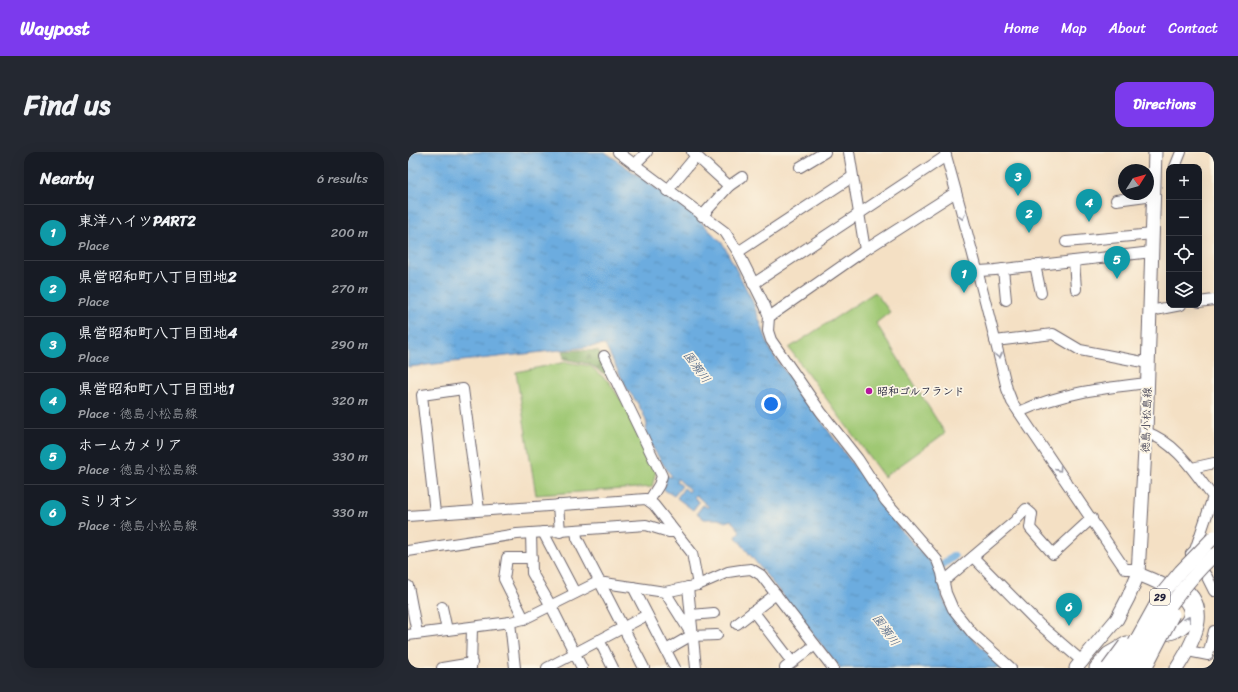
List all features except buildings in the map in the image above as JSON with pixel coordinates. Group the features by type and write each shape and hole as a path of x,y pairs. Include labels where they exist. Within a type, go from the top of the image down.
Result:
{"main road":[{"name":"徳島小松島線","path":"1154,196 1155,152"},
{"name":"徳島小松島線","path":"1080,665 1117,619 1128,598 1138,571 1146,432 1154,200"},
{"name":"29","path":"1121,668 1162,594 1181,571 1214,536"},
{"name":"29","path":"1132,668 1162,616 1188,583 1214,555"},
{"path":"1145,668 1169,620 1195,580 1214,558"},
{"path":"1138,571 1179,585 1192,593 1198,600 1201,607 1202,619 1199,632 1177,668"},
{"path":"1096,668 1108,654 1121,646 1139,639 1180,630 1189,620 1190,609 1182,597 1138,571"},
{"path":"1108,668 1162,594"}],"street":[{"path":"618,152 667,191 725,232 738,252 768,317 768,331 771,340 821,412 858,459 885,500 937,560 953,609 963,622 1011,668"},
{"path":"634,165 648,152"},
{"path":"800,167 825,152"},
{"path":"849,152 865,250"},
{"path":"1176,164 1180,152"},
{"path":"667,191 694,154 729,186"},
{"path":"753,284 946,154 965,231 978,271 1007,389 1019,412 1125,569 1138,571"},
{"path":"702,216 729,186 742,177"},
{"path":"738,252 852,177"},
{"path":"768,317 865,250 956,192"},
{"path":"1066,242 1152,234"},
{"path":"978,271 1152,252"},
{"path":"1074,261 1076,289"},
{"path":"1035,265 1041,293"},
{"path":"1003,269 1006,300"},
{"path":"1202,302 1214,300"},
{"path":"1150,311 1166,308"},
{"path":"995,341 1053,334 1080,350 1148,363"},
{"path":"604,356 662,476 659,485 649,501"},
{"path":"1019,412 1057,397 1147,383"},
{"path":"435,513 422,394 463,389 479,510"},
{"path":"1146,432 1160,437 1192,468 1213,498 1195,550 1191,554 1207,577 1214,591"},
{"path":"1192,468 1214,463"},
{"path":"408,516 646,498 692,553 693,586 691,615 696,668"},
{"path":"558,505 560,532"},
{"path":"942,578 973,557 1015,521 1026,509 1032,514 1030,528 1053,554 1092,518"},
{"path":"408,551 517,534 543,532 646,525 669,532 675,532"},
{"path":"576,530 577,538 598,582 644,668"},
{"path":"543,532 575,594"},
{"path":"531,533 532,573 582,668"},
{"path":"973,557 1080,665"},
{"path":"524,619 504,579 507,558 532,558"},
{"path":"408,586 412,634 524,619 598,582 665,592 693,586 728,572 751,569 761,575 834,668"},
{"path":"633,587 675,668"},
{"path":"665,592 692,635"},
{"path":"737,624 776,594"},
{"path":"442,607 448,630"},
{"path":"753,611 788,665 815,644"},
{"path":"691,615 714,613"},
{"path":"548,668 647,615"},
{"path":"510,622 515,668"},
{"path":"442,668 471,666 472,627"},
{"path":"1188,651 1211,657 1214,631"},
{"path":"666,650 692,635 717,635"},
{"path":"599,640 614,668"}],"green space":[{"name":"昭和ゴルフランド","path":"875,292 890,312 876,323 945,433 884,477 789,348"},
{"path":"563,351 598,351 607,366 611,378 589,364 564,359"},
{"path":"566,362 590,366 609,382 629,412 656,471 652,487 536,495 516,372"}],"water":[{"name":"園瀬川","path":"408,152 605,152 695,216 723,244 752,300 771,352 899,528 933,565 938,577 943,599 955,621 1003,668 840,668 736,537 740,531 731,520 725,522 719,519 704,519 697,513 703,505 708,508 709,507 696,495 694,497 699,502 693,510 677,498 684,488 689,492 690,490 678,479 676,481 682,486 674,496 663,489 666,483 665,475 670,477 672,476 649,441 646,430 647,425 642,412 628,391 605,345 408,367"}],"waterway":[{"path":"935,570 954,556"}],"place":[{"name":"県営昭和町八丁目団地4","path":"1018,196"},
{"name":"県営昭和町八丁目団地1","path":"1089,222"},
{"name":"県営昭和町八丁目団地2","path":"1029,233"},
{"name":"ホームカメリア","path":"1117,279"},
{"name":"東洋ハイツPART2","path":"964,293"},
{"name":"昭和ゴルフランド","path":"869,391"},
{"name":"ミリオン","path":"1069,626"}]}
